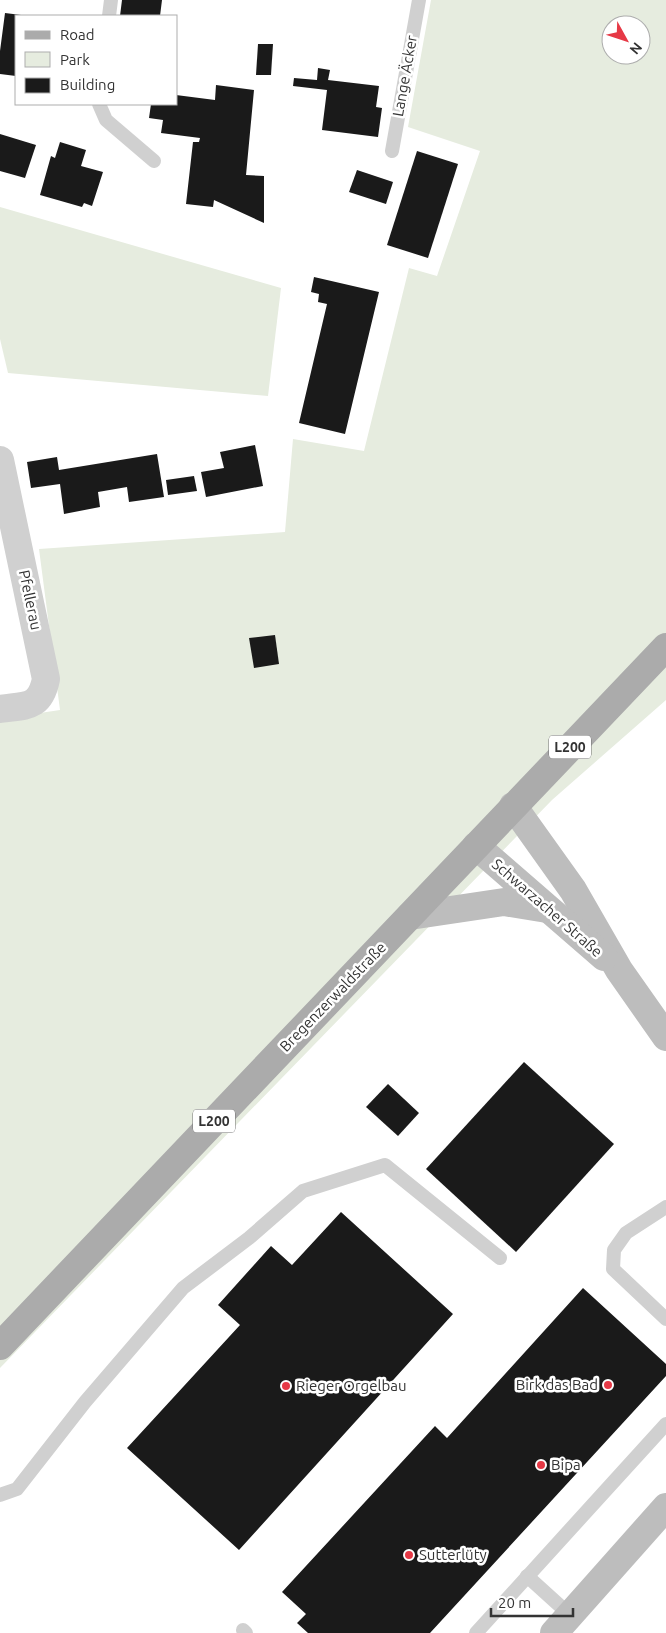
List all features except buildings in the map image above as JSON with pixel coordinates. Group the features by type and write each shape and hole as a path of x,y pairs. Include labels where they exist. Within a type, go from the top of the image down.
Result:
{"main road":[{"name":"Bregenzerwaldstraße","path":"0,1346 666,646"},
{"name":"Schwarzacher Straße","path":"513,806 573,890 618,970 666,1037"},
{"name":"Schwarzacher Straße","path":"476,846 618,970"},
{"path":"410,916 504,902 548,910"},
{"path":"562,1624 666,1506"}],"street":[{"name":"Pfellerau","path":"0,460 46,679 43,694 32,704 0,709"}],"lane":[{"path":"109,15 111,0"},
{"name":"Lange Äcker","path":"392,151 419,0"},
{"path":"99,105 106,120 154,161"},
{"path":"0,1495 17,1489 85,1402 183,1288 249,1238 303,1191 385,1164 500,1258"},
{"path":"666,1207 626,1233 614,1250 613,1269 666,1319"},
{"path":"476,1633 666,1424"},
{"path":"527,1576 562,1624"}],"green space":[{"path":"431,0 666,0 666,700 552,800 0,1368 0,719 60,710 39,549 285,532 293,439 364,451 409,268 437,276 480,151 408,127"},
{"path":"0,207 281,288 268,396 8,373 0,339"}],"place":[{"name":"Birk das Bad","path":"608,1385"},
{"name":"Rieger Orgelbau","path":"286,1386"},
{"name":"Bipa","path":"541,1465"},
{"name":"Sutterlüty","path":"409,1555"}]}
